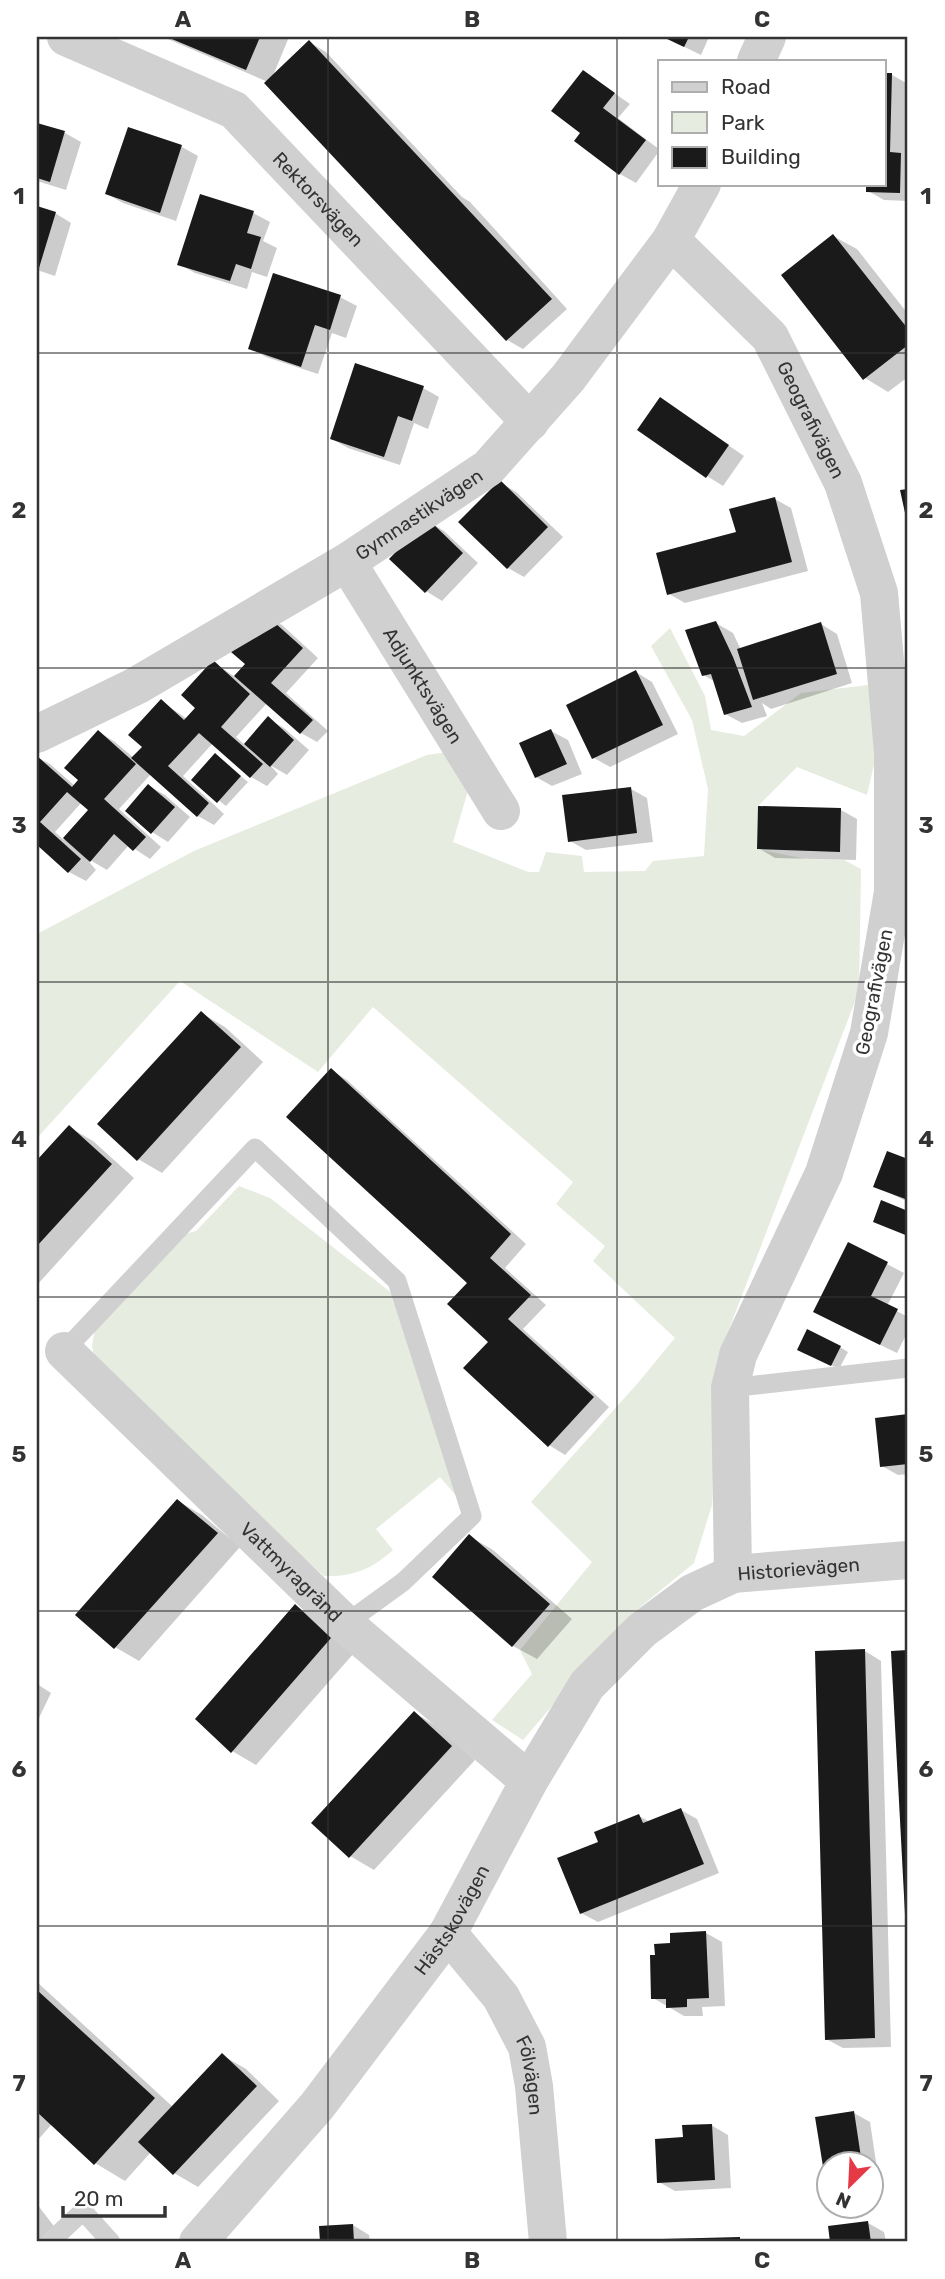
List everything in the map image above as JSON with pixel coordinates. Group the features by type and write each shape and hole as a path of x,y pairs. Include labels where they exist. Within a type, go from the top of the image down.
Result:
{"street":[{"name":"Rektorsvägen","path":"65,37 234,110 530,422"},
{"path":"756,60 767,37"},
{"name":"Gymnastikvägen","path":"37,734 136,686 347,562 488,468 568,378 671,240 701,186"},
{"name":"Geografivägen","path":"671,240 770,337 893,590 893,891 869,1033 824,1173 738,1355 730,1388 733,1574"},
{"name":"Adjunktsvägen","path":"347,562 501,811"},
{"name":"Vattmyragränd","path":"64,1350 345,1624 529,1781"},
{"name":"Historievägen","path":"692,1593 733,1574 908,1560"},
{"name":"Hästskovägen","path":"198,2242 317,2106 448,1933 529,1781 587,1685 642,1630 692,1593"},
{"name":"Fölvägen","path":"448,1933 501,1997 527,2047 534,2085 548,2242"}],"lane":[{"path":"64,1350 255,1148 397,1280 472,1516 403,1582 345,1624"},
{"path":"730,1388 908,1368"},
{"path":"50,2242 83,2211 111,2242"}],"green space":[{"path":"670,628 705,696 711,730 744,736 801,693 868,685 879,743 867,795 797,767 758,806 757,849 805,859 844,860 861,869 859,991 716,1363 712,1505 694,1563 627,1618 523,1740 492,1720 532,1674 520,1650 592,1562 531,1502 675,1338 593,1261 605,1246 556,1204 573,1182 373,1007 318,1072 180,981 37,1138 37,934 194,851 427,755 448,752 469,787 453,842 528,872 539,872 546,852 582,856 584,872 645,871 653,861 704,856 708,789 692,720 651,646"},
{"path":"239,1186 270,1198 393,1294 458,1498 440,1477 376,1529 393,1550 370,1567 353,1573 324,1576 109,1383 95,1362 92,1346 96,1322 185,1234 196,1231"}],"building":[{"path":"167,37 260,37 246,70"},
{"path":"663,37 689,37 684,47"},
{"path":"309,40 552,299 506,341 264,83"},
{"path":"583,70 615,93 603,108 646,140 619,175 574,141 580,133 551,111"},
{"path":"886,73 892,73 890,152 901,153 900,193 866,192 866,186 886,186"},
{"path":"37,123 65,131 50,182 37,178"},
{"path":"128,127 182,145 160,213 105,194"},
{"path":"200,194 254,211 247,233 261,237 251,269 236,264 230,281 177,265"},
{"path":"37,206 56,212 39,268 37,267"},
{"path":"833,234 908,329 908,345 863,380 781,275"},
{"path":"273,273 341,295 330,330 315,325 301,367 248,349"},
{"path":"355,363 424,386 412,421 398,416 384,457 330,439"},
{"path":"660,397 729,445 706,478 637,430"},
{"path":"500,480 548,527 507,569 458,522"},
{"path":"908,489 908,522 907,522 900,490"},
{"path":"775,497 792,562 667,595 656,553 736,532 729,509"},
{"path":"428,519 463,553 425,593 389,559"},
{"path":"265,614 303,648 271,683 313,720 300,734 234,676 245,664 231,652"},
{"path":"716,621 752,707 724,715 711,674 702,676 685,630"},
{"path":"821,622 837,674 753,700 737,649"},
{"path":"213,660 250,694 221,727 263,764 250,778 199,733 168,766 209,803 197,817 131,758 142,747 128,735 161,699 184,720 195,708 181,695"},
{"path":"636,670 663,725 592,759 566,705"},
{"path":"268,716 294,740 270,767 244,744"},
{"path":"551,729 567,764 535,778 519,743"},
{"path":"98,730 136,764 104,799 146,837 133,851 114,834 90,862 63,838 88,810 67,792 40,822 81,859 68,873 37,845 37,756 72,787 78,780 64,768"},
{"path":"215,753 241,776 217,803 191,780"},
{"path":"148,784 175,807 151,834 125,811"},
{"path":"631,787 637,833 568,842 562,795"},
{"path":"758,806 841,808 840,852 757,849"},
{"path":"201,1011 241,1047 137,1161 97,1124"},
{"path":"331,1068 511,1234 490,1258 531,1295 508,1319 594,1397 548,1447 463,1368 488,1342 447,1304 467,1283 286,1117"},
{"path":"69,1125 112,1164 37,1246 37,1160"},
{"path":"887,1151 908,1159 908,1200 873,1187"},
{"path":"881,1200 908,1211 908,1236 873,1222"},
{"path":"848,1242 888,1262 871,1296 898,1309 880,1345 813,1312"},
{"path":"807,1329 841,1346 831,1366 797,1350"},
{"path":"908,1414 908,1464 880,1467 875,1418"},
{"path":"177,1499 218,1533 114,1649 75,1615"},
{"path":"469,1534 550,1604 512,1647 432,1577"},
{"path":"295,1604 331,1638 231,1753 195,1719"},
{"path":"865,1649 875,2038 825,2040 815,1651"},
{"path":"908,1650 908,1933 906,1933 891,1651"},
{"path":"414,1711 452,1746 349,1858 311,1823"},
{"path":"681,1808 704,1864 580,1914 557,1858 598,1842 594,1832 639,1814 643,1823"},
{"path":"706,1931 709,1998 687,1999 687,2007 666,2008 666,1999 651,1999 650,1955 655,1955 654,1944 670,1943 670,1933"},
{"path":"37,1990 155,2098 94,2165 37,2112"},
{"path":"222,2053 257,2086 173,2175 138,2142"},
{"path":"854,2111 860,2150 820,2150 815,2117"},
{"path":"712,2124 715,2180 657,2183 655,2139 683,2137 682,2125"},
{"path":"868,2221 871,2242 830,2242 828,2226"},
{"path":"353,2224 354,2242 320,2242 319,2226"},
{"path":"740,2237 740,2242 663,2242 663,2239"}]}
